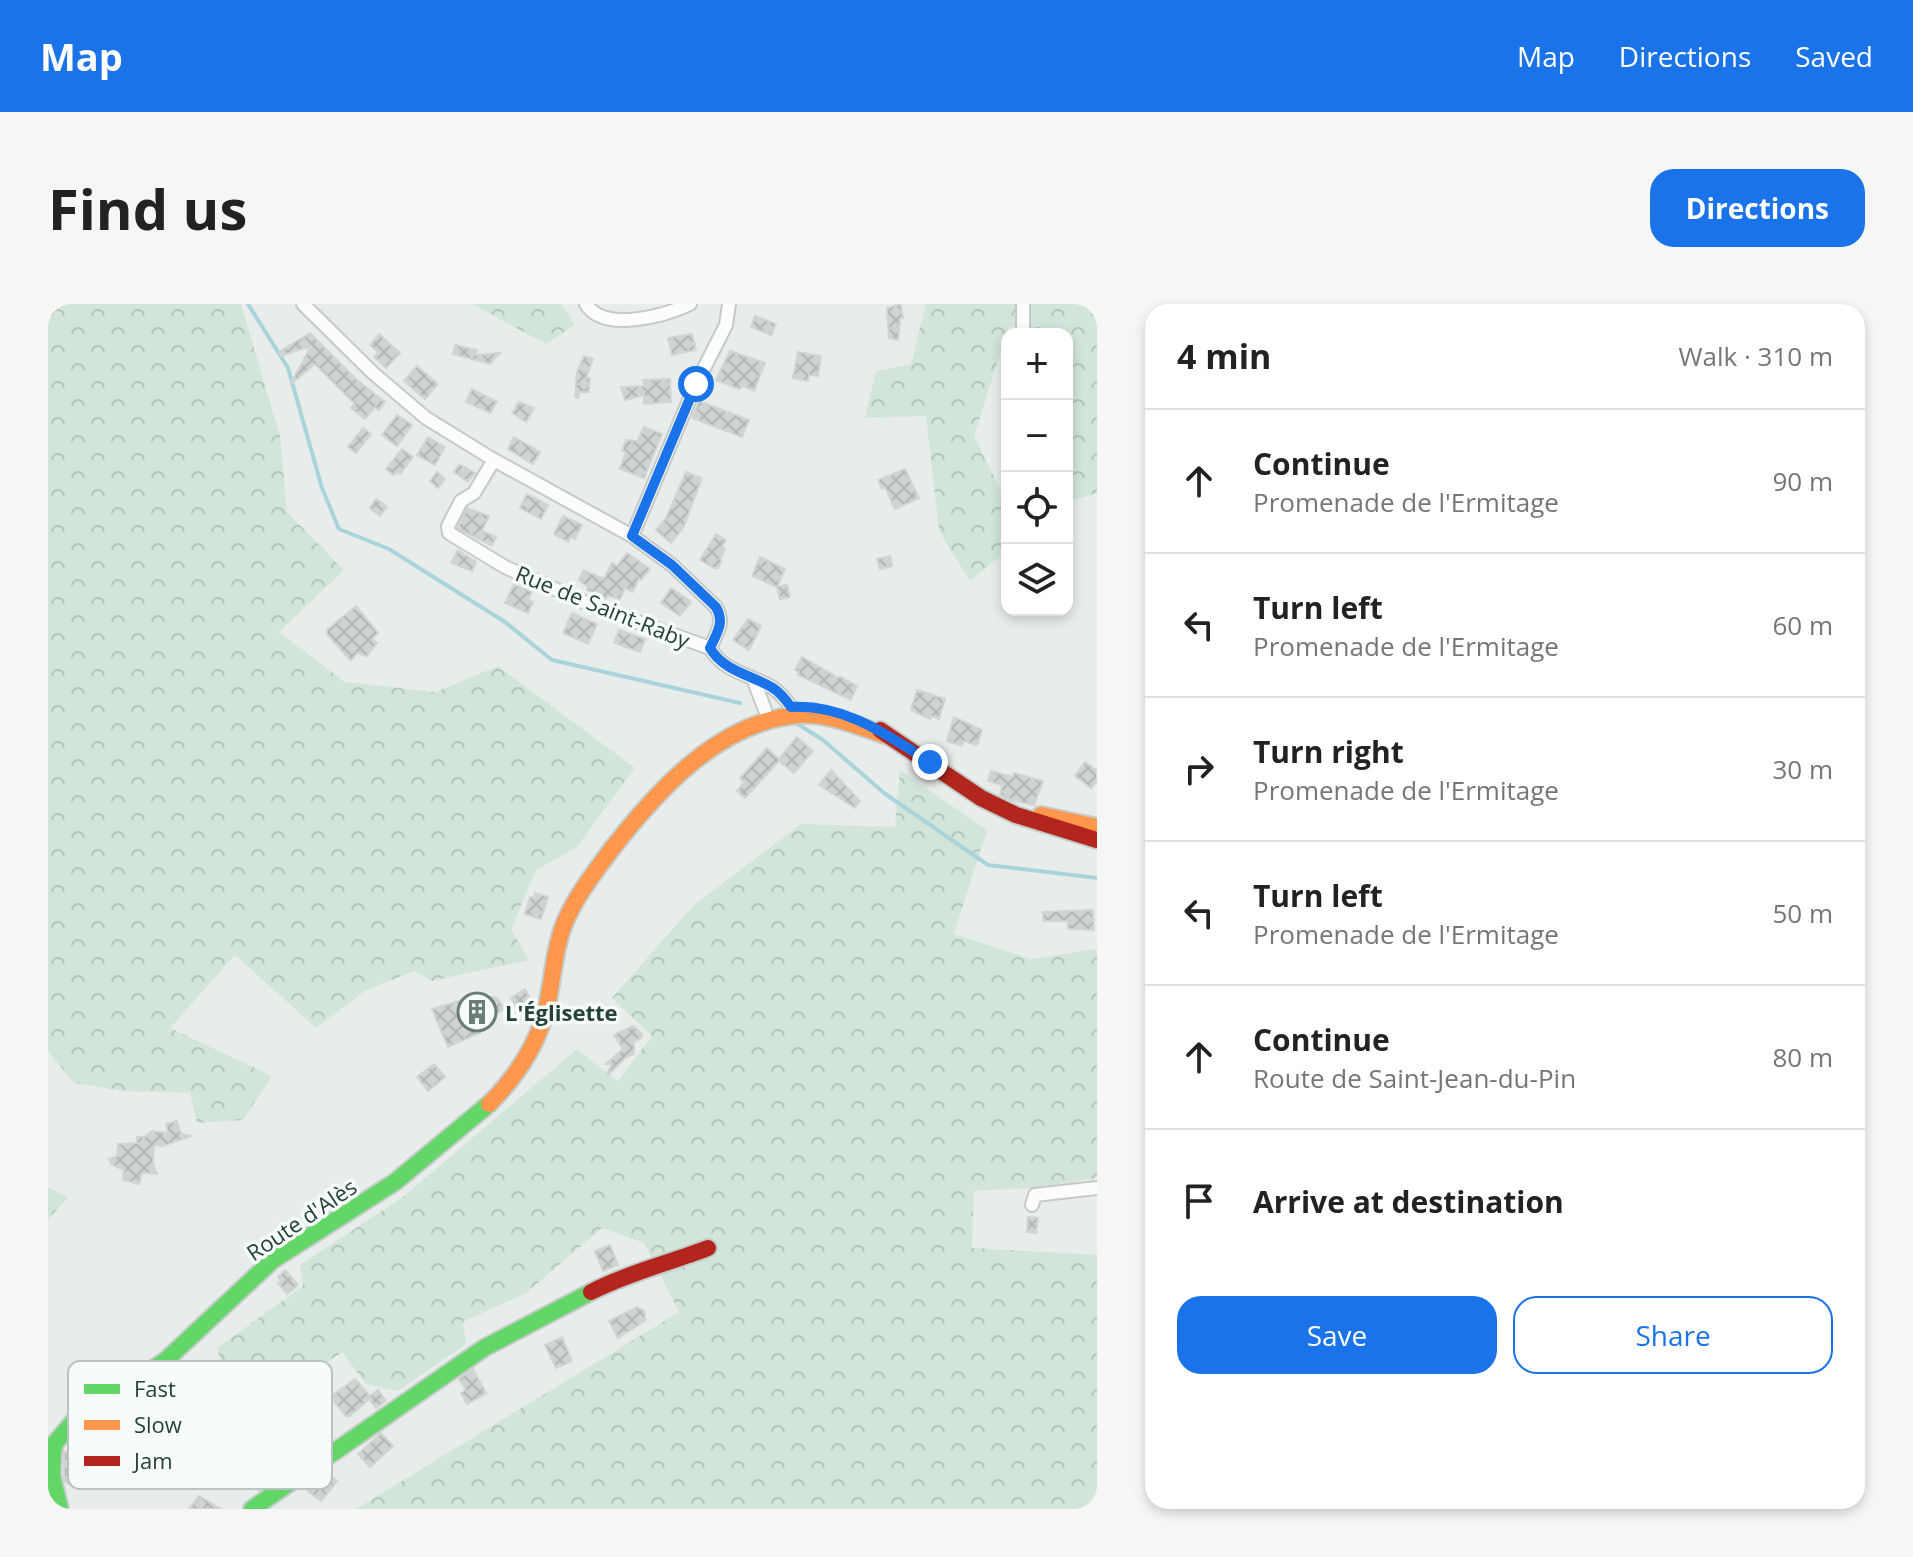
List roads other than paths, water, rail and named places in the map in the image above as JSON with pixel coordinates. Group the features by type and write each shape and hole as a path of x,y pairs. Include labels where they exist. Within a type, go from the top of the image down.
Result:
{"main road":[{"path":"686,770 695,756 737,720 765,710 822,708 868,724 981,798 1016,815 1097,840"},
{"path":"686,770 734,735 757,723 780,718 821,716 888,736"},
{"name":"Route d'Alès","path":"163,1361 273,1260 388,1188 481,1112 515,1075 534,1046 543,1021 566,919 579,894 637,817 686,770"},
{"path":"1004,809 1097,827"},
{"path":"332,1453 484,1348 620,1277 665,1265 708,1248"},
{"name":"Route d'Alès","path":"60,1509 49,1467 50,1454 68,1427"},
{"path":"252,1509 281,1489"}],"street":[{"path":"303,304 373,373 426,418 494,460 632,536 672,565 721,615 721,624 710,648 716,659 754,681 770,686 791,707"},
{"path":"586,304 589,310 601,317 617,320 647,318 690,304"},
{"path":"632,536 696,384 726,325 729,304"},
{"path":"1023,304 1023,328"},
{"name":"Rue de Saint-Raby","path":"494,460 474,493 461,501 448,526 449,533 505,567 593,606 710,648"},
{"path":"754,681 765,710"},
{"path":"1032,1205 1035,1195 1097,1188"}],"waterway":[{"path":"248,304 288,368 322,488 339,529 389,549 505,622 552,660 740,703"},
{"path":"796,723 823,740 884,793 988,865 1097,878"}],"place":[{"name":"L'Églisette","path":"477,1012"}]}
